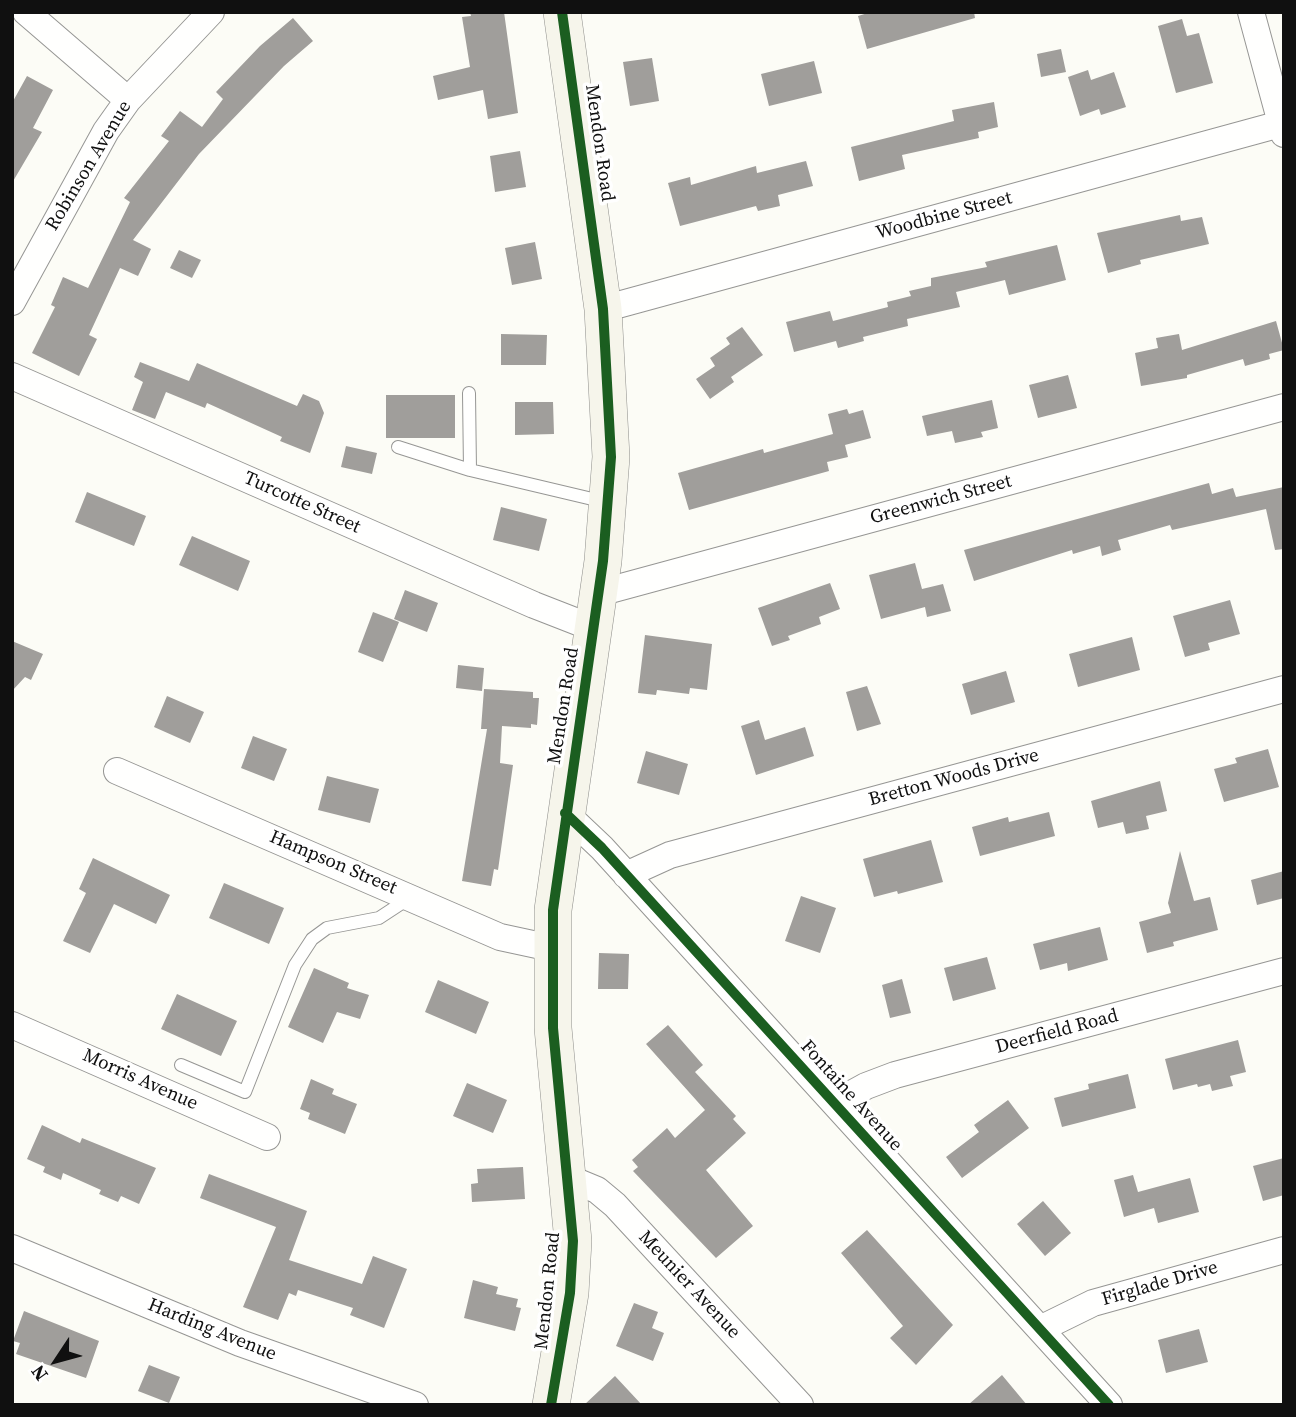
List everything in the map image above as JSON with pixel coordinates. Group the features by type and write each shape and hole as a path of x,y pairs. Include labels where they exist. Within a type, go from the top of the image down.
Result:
{"street":[{"path":"26,12 128,100"},
{"name":"Robinson Avenue","path":"12,302 106,131 128,100 211,12"},
{"name":"Mendon Road","path":"551,1405 572,1267 568,1178 556,1064 551,948 554,891 596,611 609,503 609,398 603,309 562,12"},
{"path":"1251,12 1283,127"},
{"name":"Woodbine Street","path":"603,309 1283,127"},
{"name":"Turcotte Street","path":"12,376 534,606 596,611"},
{"name":"Greenwich Street","path":"596,611 1284,407"},
{"name":"Bretton Woods Drive","path":"626,875 670,855 1284,689"},
{"name":"Hampson Street","path":"117,771 412,896 508,940 551,948"},
{"name":"Fontaine Avenue","path":"565,813 626,875 1109,1405"},
{"name":"Deerfield Road","path":"835,1103 866,1086 895,1076 1284,971"},
{"name":"Morris Avenue","path":"12,1025 267,1137"},
{"name":"Meunier Avenue","path":"568,1178 597,1191 622,1212 800,1405"},
{"name":"Harding Avenue","path":"12,1248 240,1343 415,1405"},
{"name":"Firglade Drive","path":"1040,1329 1093,1303 1284,1250"}],"lane":[{"path":"469,393 470,470"},
{"path":"398,447 470,470 609,503"},
{"path":"181,1065 245,1092 295,965 312,939 327,928 379,919 412,896"}],"building":[{"path":"470,12 504,12 518,113 488,119 483,90 438,100 433,76 470,67 462,17 471,16"},
{"path":"871,12 974,12 975,18 867,49 858,16"},
{"path":"293,18 313,41 284,66 199,154 133,240 151,249 138,276 120,268 89,335 97,339 79,376 32,353 55,307 51,305 63,277 88,288 130,202 124,198 169,141 161,136 180,111 202,127 223,99 216,92 260,46"},
{"path":"1182,19 1187,36 1199,33 1213,83 1176,93 1158,26"},
{"path":"1061,49 1066,72 1041,77 1037,54"},
{"path":"652,58 659,101 630,106 623,62"},
{"path":"814,61 822,93 769,106 761,74"},
{"path":"1088,70 1091,80 1114,72 1126,107 1101,115 1099,109 1080,116 1068,77"},
{"path":"27,76 53,90 33,128 42,132 12,183 12,103"},
{"path":"994,102 998,127 978,132 979,138 902,155 905,169 859,181 851,147 954,121 952,110"},
{"path":"520,151 526,187 495,192 490,156"},
{"path":"806,161 813,186 778,195 780,206 758,211 756,206 680,226 668,183 690,177 691,185 756,166 757,173"},
{"path":"1180,215 1181,221 1202,217 1209,244 1140,260 1141,264 1108,273 1097,233"},
{"path":"535,242 542,279 512,285 505,248"},
{"path":"1057,245 1066,280 1009,295 1005,280 956,292 960,307 907,319 908,326 863,337 864,341 838,348 836,341 794,352 786,322 830,311 833,321 888,307 887,302 911,296 909,291 931,286 931,278 987,267 985,262"},
{"path":"179,250 201,260 192,278 170,268"},
{"path":"1276,321 1284,350 1269,354 1270,359 1245,366 1243,359 1187,375 1187,378 1141,386 1135,353 1158,348 1156,338 1179,334 1182,350"},
{"path":"742,327 763,355 731,377 734,382 710,399 696,379 715,366 710,358 730,344 726,338"},
{"path":"501,334 547,335 546,365 501,365"},
{"path":"140,362 189,381 197,363 297,406 303,394 319,401 324,413 310,453 280,441 282,437 207,403 205,408 166,392 155,419 132,410 143,382 134,377"},
{"path":"1068,375 1077,408 1038,418 1029,385"},
{"path":"386,395 455,395 455,438 386,438"},
{"path":"992,400 998,428 981,432 983,437 955,443 952,431 927,436 922,416"},
{"path":"515,402 553,402 554,434 515,435"},
{"path":"847,409 849,414 863,410 871,438 845,445 848,457 827,462 829,471 689,510 678,473 763,449 764,453 833,434 828,414"},
{"path":"346,446 377,453 372,474 341,467"},
{"path":"1209,483 1212,494 1233,488 1236,497 1284,487 1284,549 1275,550 1266,509 1172,530 1170,525 1118,540 1121,550 1102,556 1100,546 1073,554 1072,550 974,581 964,550"},
{"path":"87,492 146,516 134,546 75,522"},
{"path":"501,507 547,519 539,551 493,540"},
{"path":"192,536 250,561 238,591 179,565"},
{"path":"915,563 922,589 943,584 951,611 927,617 925,607 881,619 869,575"},
{"path":"830,583 840,609 819,617 821,624 788,636 790,640 772,646 758,608"},
{"path":"405,590 438,603 427,632 394,619"},
{"path":"1230,600 1240,634 1208,643 1210,650 1185,657 1173,616"},
{"path":"373,612 399,622 383,662 358,652"},
{"path":"645,635 712,644 707,690 690,688 689,694 657,690 656,695 638,693"},
{"path":"1132,637 1140,670 1078,687 1069,654"},
{"path":"12,641 43,654 31,680 25,677 12,691"},
{"path":"458,665 484,668 482,691 456,688"},
{"path":"1006,671 1015,702 971,715 962,684"},
{"path":"867,686 881,724 857,731 846,692"},
{"path":"484,689 533,692 533,698 539,698 537,725 531,724 531,728 502,726 500,763 513,765 498,870 494,869 491,886 462,881 487,729 481,729"},
{"path":"167,696 204,712 190,743 154,727"},
{"path":"759,720 765,740 805,727 814,756 756,775 741,726"},
{"path":"253,736 287,749 274,781 241,768"},
{"path":"1268,749 1279,787 1224,802 1214,769 1237,763 1235,758"},
{"path":"646,751 688,764 679,795 637,783"},
{"path":"327,776 379,789 370,823 318,810"},
{"path":"1160,781 1167,811 1146,816 1149,829 1126,834 1123,822 1098,828 1091,801"},
{"path":"1049,812 1055,836 980,856 972,827 1008,817 1009,822"},
{"path":"931,840 943,882 898,894 897,891 874,897 863,859"},
{"path":"1180,851 1194,901 1210,897 1218,930 1173,942 1174,946 1147,953 1139,922 1171,913 1168,903"},
{"path":"93,858 170,895 156,924 114,904 90,953 63,941 86,893 79,889"},
{"path":"1284,871 1284,898 1257,905 1251,880"},
{"path":"224,883 284,908 269,944 209,918"},
{"path":"801,896 836,908 820,953 785,941"},
{"path":"1100,927 1108,960 1068,971 1067,963 1040,970 1033,944"},
{"path":"599,953 629,954 628,989 598,989"},
{"path":"987,957 996,989 953,1001 944,968"},
{"path":"314,968 349,983 347,988 369,995 360,1019 337,1012 323,1043 288,1027"},
{"path":"902,979 911,1013 890,1018 882,985"},
{"path":"438,980 489,1002 476,1034 425,1012"},
{"path":"177,994 237,1021 221,1056 161,1029"},
{"path":"668,1025 703,1065 695,1072 736,1116 733,1119 746,1133 706,1170 753,1226 716,1258 633,1171 638,1167 632,1160 667,1128 675,1138 705,1110 646,1044"},
{"path":"1238,1040 1246,1072 1230,1076 1233,1086 1212,1091 1210,1084 1198,1087 1197,1084 1173,1090 1165,1059"},
{"path":"1128,1074 1136,1108 1062,1127 1054,1098 1089,1089 1088,1084"},
{"path":"311,1079 334,1089 332,1094 357,1104 345,1134 308,1119 310,1113 300,1109"},
{"path":"467,1083 507,1100 493,1133 453,1116"},
{"path":"1008,1100 1029,1128 962,1178 946,1157 979,1132 974,1125"},
{"path":"42,1125 80,1143 82,1138 156,1168 139,1204 121,1196 118,1202 99,1194 101,1190 63,1173 61,1180 43,1172 45,1167 27,1159"},
{"path":"1284,1158 1284,1195 1263,1201 1253,1166"},
{"path":"523,1167 525,1199 472,1202 471,1184 478,1183 477,1169"},
{"path":"209,1174 307,1211 289,1260 362,1284 373,1256 407,1269 384,1328 350,1315 353,1308 298,1290 296,1296 289,1293 278,1320 243,1307 276,1227 200,1198"},
{"path":"1133,1175 1138,1192 1190,1178 1199,1212 1158,1223 1154,1208 1124,1217 1114,1180"},
{"path":"1043,1201 1071,1233 1045,1256 1017,1224"},
{"path":"867,1230 953,1325 916,1365 890,1338 903,1326 841,1253"},
{"path":"473,1280 498,1287 496,1294 518,1299 516,1307 521,1308 515,1331 464,1318"},
{"path":"634,1303 658,1312 652,1328 664,1333 653,1361 616,1346"},
{"path":"24,1311 99,1341 86,1378 16,1354 20,1343 13,1341"},
{"path":"1199,1329 1208,1362 1166,1373 1158,1340"},
{"path":"149,1365 180,1377 169,1403 138,1391"},
{"path":"1002,1375 1027,1405 968,1405"},
{"path":"615,1376 642,1405 584,1405"}],"cycle path":[{"path":"551,1405 570,1293 573,1241 553,1028 553,910 603,561 611,457 603,309 562,12"},
{"path":"565,813 602,848 1109,1405"}]}
